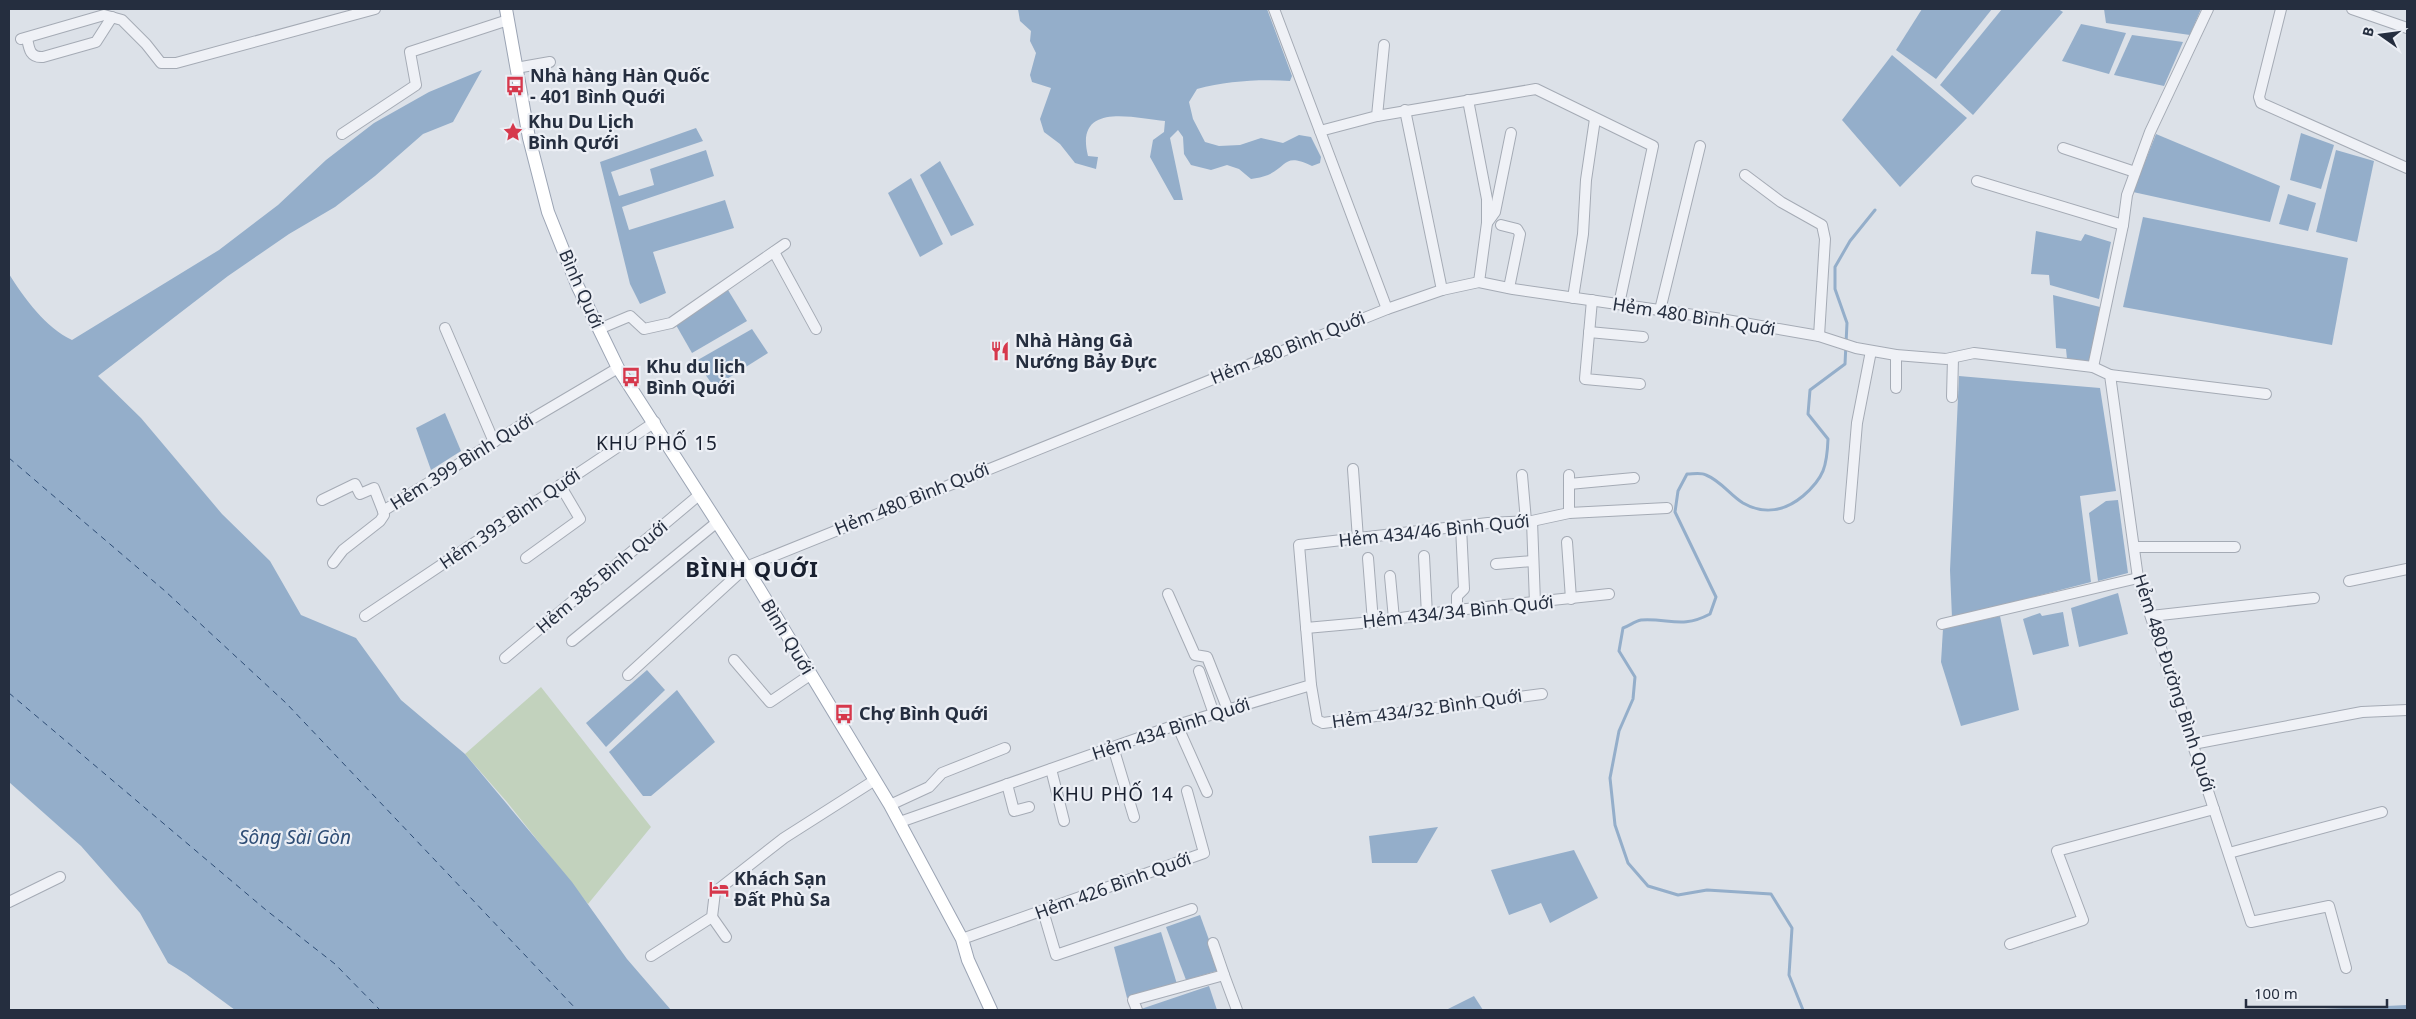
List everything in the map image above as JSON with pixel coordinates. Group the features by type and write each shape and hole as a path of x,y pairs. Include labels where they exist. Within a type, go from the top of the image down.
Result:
{"main road":[{"name":"Bình Quới","path":"507,14 529,138 548,212 578,287 618,368 655,422 716,523 746,567 900,822 962,939 968,960 991,1010"}],"street":[{"path":"112,17 96,42 43,57 35,56 30,52 24,39 104,15 112,17 122,20 146,44 161,63 176,63 375,9"},
{"path":"1274,9 1387,309"},
{"path":"2093,367 2123,225 2127,195 2150,132 2208,9"},
{"path":"2281,9 2259,97 2261,103 2407,168"},
{"path":"2352,9 2407,28"},
{"path":"342,134 416,85 410,52 507,14"},
{"path":"1377,116 1384,45"},
{"path":"516,68 550,62"},
{"path":"1320,130 1405,110 1536,89 1653,146 1620,304"},
{"path":"1468,100 1487,200 1487,223 1479,282"},
{"path":"1405,110 1442,290"},
{"path":"1573,298 1583,234 1586,180 1595,118"},
{"path":"1487,223 1496,212 1511,133"},
{"path":"1660,310 1700,146"},
{"path":"2063,148 2135,172"},
{"path":"1745,175 1781,202 1822,225 1826,239 1819,336"},
{"path":"1977,181 2123,225"},
{"path":"1501,225 1517,229 1520,234 1509,288"},
{"path":"599,329 630,316 644,329 671,323 785,244"},
{"path":"774,252 816,329"},
{"name":"Hẻm 480 Bình Quới","path":"746,567 1387,309 1442,290 1479,282 1819,336 1870,351"},
{"path":"1592,300 1585,379 1640,384"},
{"path":"445,328 494,442"},
{"path":"1589,332 1643,337"},
{"path":"1849,518 1857,423 1870,351 1896,355 1953,358 1974,353 2093,367 2110,374 2266,394"},
{"path":"1896,355 1896,388"},
{"path":"1952,397 1953,358"},
{"name":"Hẻm 399 Bình Quới","path":"322,500 355,484 360,494 374,488 383,511 618,368"},
{"name":"Hẻm 480 Đường Bình Quới","path":"2110,374 2138,578 2251,922 2329,906 2346,968"},
{"name":"Hẻm 393 Bình Quới","path":"365,616 655,422"},
{"path":"1353,469 1358,538"},
{"path":"1522,475 1529,521 1534,603"},
{"path":"1569,513 1569,479 1634,478"},
{"path":"526,558 580,519 560,485"},
{"name":"Hẻm 385 Bình Quới","path":"505,658 699,495"},
{"name":"Hẻm 434/46 Bình Quới","path":"1306,628 1299,544 1529,521 1569,513 1667,508"},
{"path":"333,563 343,550 380,521 384,515 383,511"},
{"path":"572,641 716,523"},
{"path":"1457,610 1457,596 1464,588 1461,527"},
{"path":"1567,542 1571,600"},
{"path":"2135,547 2235,547"},
{"path":"1424,556 1427,615"},
{"path":"1368,558 1373,622"},
{"path":"1496,564 1532,561"},
{"path":"628,675 746,567"},
{"path":"2349,581 2407,569"},
{"path":"1390,576 1394,619"},
{"path":"1942,624 2138,578"},
{"path":"1168,594 1195,655 1207,657 1228,710"},
{"name":"Hẻm 434/34 Bình Quới","path":"1306,628 1373,622 1457,610 1571,600 1609,594"},
{"path":"2151,616 2314,598"},
{"path":"1306,628 1311,685"},
{"path":"734,660 770,702 810,675"},
{"path":"1199,671 1214,714"},
{"name":"Hẻm 434 Bình Quới","path":"900,822 1177,725 1311,685"},
{"name":"Hẻm 434/32 Bình Quới","path":"1311,685 1317,720 1323,723 1542,694"},
{"path":"2193,744 2362,712 2407,710"},
{"path":"1177,725 1207,792"},
{"path":"1114,747 1134,817"},
{"path":"890,805 929,787 942,773 1005,748"},
{"path":"1051,769 1064,822"},
{"path":"726,937 712,917 715,892 784,838 875,780"},
{"path":"1007,784 1014,811 1029,807"},
{"name":"Hẻm 426 Bình Quới","path":"962,939 1204,853 1187,792"},
{"path":"2010,944 2083,920 2057,851 2214,809"},
{"path":"2228,853 2382,812"},
{"path":"9,902 60,877"},
{"path":"1043,911 1056,955 1192,909"},
{"path":"651,956 712,917"},
{"path":"1214,943 1237,1010"},
{"path":"1137,1010 1133,1000 1224,975"}],"green space":[{"path":"541,687 651,827 588,904 507,802 465,754"}],"water":[{"path":"1018,9 1267,9 1292,76 1290,81 1243,81 1197,89 1189,102 1193,119 1205,142 1219,146 1240,145 1261,138 1283,143 1299,135 1311,137 1321,157 1320,163 1312,166 1291,160 1268,175 1251,179 1239,169 1227,165 1211,170 1191,165 1184,154 1183,137 1178,130 1170,138 1183,200 1174,200 1150,157 1153,140 1164,132 1165,121 1123,116 1098,120 1090,127 1086,139 1088,156 1098,157 1096,169 1075,163 1060,144 1044,132 1040,119 1051,88 1032,82 1030,75 1036,53 1030,41 1031,31 1020,21"},
{"path":"1922,9 1992,9 1936,79 1896,50"},
{"path":"2002,9 2058,9 2063,12 1973,115 1940,85"},
{"path":"2104,9 2201,9 2190,35 2106,23"},
{"path":"2081,24 2126,33 2109,74 2062,61"},
{"path":"2132,35 2183,42 2164,86 2114,75"},
{"path":"1892,55 1967,118 1900,187 1842,120"},
{"name":"Sông Sài Gòn","path":"482,70 453,122 423,134 375,176 335,207 289,234 228,276 98,376 141,418 222,514 270,561 301,615 356,638 401,700 465,754 572,882 627,959 671,1010 235,1010 168,963 140,913 81,846 9,782 9,274 36,312 62,335 72,340 219,250 278,205 326,160 374,123 429,92"},
{"path":"696,128 703,141 611,172 619,196 654,185 650,169 706,150 714,176 622,207 629,230 725,200 734,228 653,252 666,293 640,304 630,284 600,162"},
{"path":"2301,133 2334,145 2321,189 2290,180"},
{"path":"2156,134 2280,186 2270,222 2133,192"},
{"path":"2336,150 2374,161 2357,242 2316,232"},
{"path":"940,161 974,225 951,236 920,175"},
{"path":"911,178 943,244 920,257 888,193"},
{"path":"2288,194 2316,203 2308,231 2279,224"},
{"path":"2143,217 2348,258 2332,345 2123,307"},
{"path":"2036,231 2081,241 2085,234 2111,242 2099,299 2050,285 2049,275 2031,274"},
{"path":"728,290 747,321 692,353 676,325"},
{"path":"2053,295 2100,307 2089,364 2067,359 2066,349 2056,348"},
{"path":"752,329 768,353 714,387 696,361"},
{"path":"1959,376 2100,388 2116,491 2080,496 2091,582 1952,618 1950,570"},
{"path":"445,413 461,451 431,470 416,428"},
{"path":"2118,500 2128,573 2098,581 2089,513 2106,501"},
{"path":"2118,593 2128,634 2079,647 2071,608"},
{"path":"2063,612 2069,646 2033,655 2023,619 2040,613 2042,616"},
{"path":"2000,616 2019,710 1961,726 1941,662 1943,629"},
{"path":"647,670 665,690 606,747 586,723"},
{"path":"677,690 715,742 651,796 643,796 609,752"},
{"path":"1438,827 1417,863 1372,863 1369,836"},
{"path":"1574,850 1598,898 1550,923 1541,903 1509,915 1491,870"},
{"path":"1200,915 1220,970 1186,980 1166,927"},
{"path":"1161,932 1177,984 1127,998 1114,947"},
{"path":"1209,986 1217,1010 1141,1009"},
{"path":"1474,996 1483,1010 1446,1010"},
{"path":"2407,1005 2407,1010 2303,1010"}],"waterway":[{"path":"1803,1010 1789,975 1792,928 1771,894 1707,890 1678,895 1648,886 1628,863 1615,825 1610,778 1619,731 1633,699 1635,677 1619,651 1623,628 1636,621 1683,622 1710,614 1716,597 1675,512 1678,491 1687,474 1704,474 1716,481 1743,503 1766,510 1782,508 1796,501 1820,477 1827,457 1828,439 1808,414 1810,390 1845,364 1847,323 1835,289 1835,267 1850,241 1875,210"}],"ferry route":[{"path":"9,458 165,591 286,703 577,1010"},
{"path":"9,693 266,910 335,964 380,1010"}],"place":[{"name":"Nhà hàng Hàn Quốc - 401 Bình Quới","path":"515,86"},
{"name":"Khu Du Lịch Bình Qưới","path":"513,132"},
{"name":"Nhà Hàng Gà Nướng Bảy Đực","path":"1000,351"},
{"name":"Khu du lịch Bình Quới","path":"631,377"},
{"name":"Chợ Bình Quới","path":"844,714"},
{"name":"Khách Sạn Đất Phù Sa","path":"719,889"}],"district":[{"name":"KHU PHỐ 15","path":"657,443"},
{"name":"BÌNH QUỚI","path":"752,569"},
{"name":"KHU PHỐ 14","path":"1113,794"}]}
